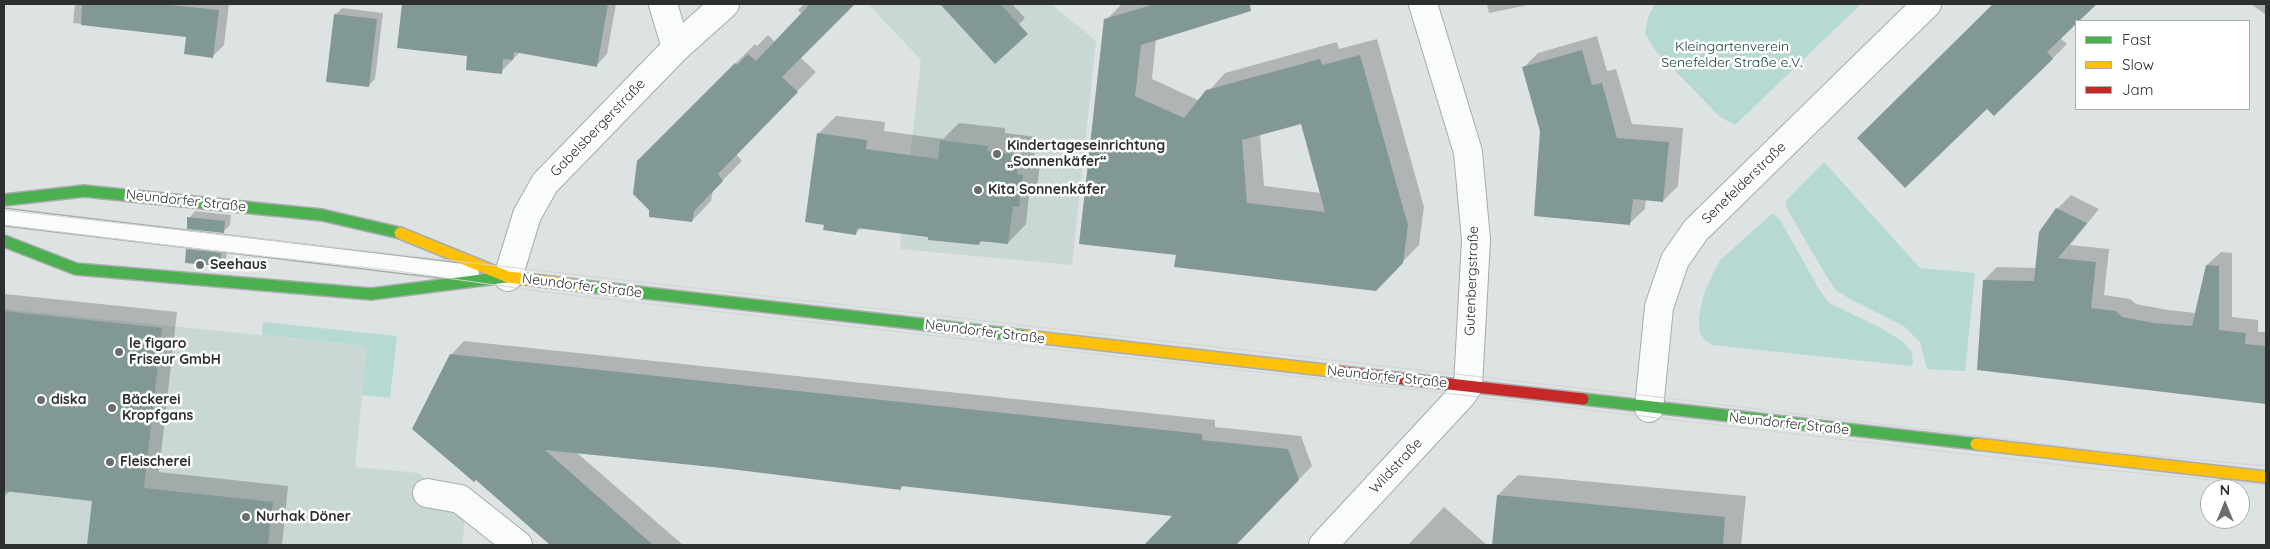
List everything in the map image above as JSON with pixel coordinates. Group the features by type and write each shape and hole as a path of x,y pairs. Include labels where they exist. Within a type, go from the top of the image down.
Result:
{"street":[{"path":"663,4 676,48"},
{"name":"Gabelsbergerstraße","path":"508,277 527,215 545,183 676,48 725,4"},
{"name":"Gutenbergstraße","path":"1423,4 1468,152 1476,240 1468,386"},
{"name":"Senefelderstraße","path":"1649,408 1659,307 1675,260 1696,230 1927,4"},
{"name":"Neundorfer Straße","path":"4,200 84,191 322,215 400,233 508,277"},
{"name":"Neundorfer Straße","path":"4,241 76,269 372,294 508,277 2266,477"},
{"name":"Wildstraße","path":"1323,545 1462,395 1468,386"},
{"path":"427,493 460,499 518,545"}],"lane":[{"name":"Neundorfer Straße","path":"4,218 508,277"}],"shaded area":[{"name":"Kindertageseinrichtung „Sonnenkäfer“","path":"868,4 1051,4 1096,41 1072,265 900,249 921,60"},
{"path":"4,309 367,346 355,467 419,473 465,519 462,545 4,545"}],"green space":[{"name":"Kleingartenverein Senefelder Straße e.V.","path":"1655,4 1861,4 1735,125 1720,117 1656,51 1645,34 1648,17"},
{"path":"1824,162 1920,268 1975,273 1965,371 1927,369 1920,342 1905,327 1837,291 1827,277 1786,207 1786,201"},
{"path":"1773,213 1780,220 1820,291 1829,303 1881,328 1902,341 1912,352 1913,363 1911,366 1713,345 1704,340 1699,330 1699,317 1704,293 1720,260"},
{"path":"263,322 397,336 390,398 362,395 367,346 262,335"}],"building":[{"path":"82,4 161,4 219,10 213,58 184,54 186,37 81,25"},
{"path":"402,4 608,4 597,67 514,52 513,60 503,59 502,74 466,70 467,56 397,48"},
{"path":"810,4 855,4 782,77 798,92 718,174 723,181 694,211 692,222 649,217 649,210 633,194 637,161 735,63 737,65 748,54 756,61"},
{"path":"940,4 1000,4 1028,34 995,64"},
{"path":"1155,4 1250,4 1251,11 1141,45 1135,96 1184,118 1206,90 1320,59 1322,65 1360,55 1408,225 1403,263 1376,291 1174,267 1176,255 1079,244 1104,19","holes":["1301,124 1325,212 1247,203 1242,140"]},
{"path":"1993,4 2097,4 2080,20 2075,20 2075,25 2047,52 2053,59 1994,116 1987,109 1905,188 1857,138"},
{"path":"334,14 377,19 369,87 326,82"},
{"path":"1582,50 1592,85 1602,83 1617,138 1669,142 1663,202 1633,199 1630,225 1534,216 1540,131 1522,67"},
{"path":"817,133 867,140 866,149 938,159 940,140 988,146 987,151 1019,155 1017,174 1023,175 1019,207 1013,206 1008,244 980,241 979,245 928,240 928,237 857,228 856,235 823,230 824,225 805,222"},
{"path":"2056,208 2087,223 2058,258 2096,262 2091,308 2116,311 2122,317 2154,323 2192,326 2206,265 2219,266 2219,330 2246,333 2245,344 2266,346 2266,404 1977,370 1983,280 2034,281 2039,232"},
{"path":"187,217 225,221 224,233 187,229"},
{"path":"186,249 221,253 220,266 185,263"},
{"path":"4,311 162,328 144,488 273,502 268,545 87,545 92,501 4,491"},
{"path":"450,354 1202,434 1202,440 1288,449 1299,480 1236,545 1144,545 1172,516 901,486 901,490 722,468 545,450 653,545 550,545 476,480 474,482 412,429"},
{"path":"1497,495 1725,517 1723,545 1492,545"}],"tram line":[{"path":"4,210 1650,396 2102,451 2266,466"},
{"path":"4,225 397,271 552,293 1462,395 2095,469 2266,485"}],"traffic: fast":[{"path":"4,200 84,191 322,215 400,233"},
{"path":"4,241 76,269 371,294 506,277"},
{"path":"575,285 1026,336"},
{"path":"1583,399 1976,444"}],"traffic: slow":[{"path":"400,233 508,277 575,285"},
{"path":"1026,336 1342,372"},
{"path":"1976,444 2266,477"}],"traffic: jam":[{"path":"1342,372 1583,399"}],"place":[{"name":"Kindertageseinrichtung „Sonnenkäfer“","path":"997,154"},
{"name":"Kita Sonnenkäfer","path":"978,190"},
{"name":"Seehaus","path":"200,265"},
{"name":"le figaro Friseur GmbH","path":"119,352"},
{"name":"diska","path":"41,400"},
{"name":"Bäckerei Kropfgans","path":"112,408"},
{"name":"Fleischerei","path":"110,462"},
{"name":"Nurhak Döner","path":"246,517"}]}
